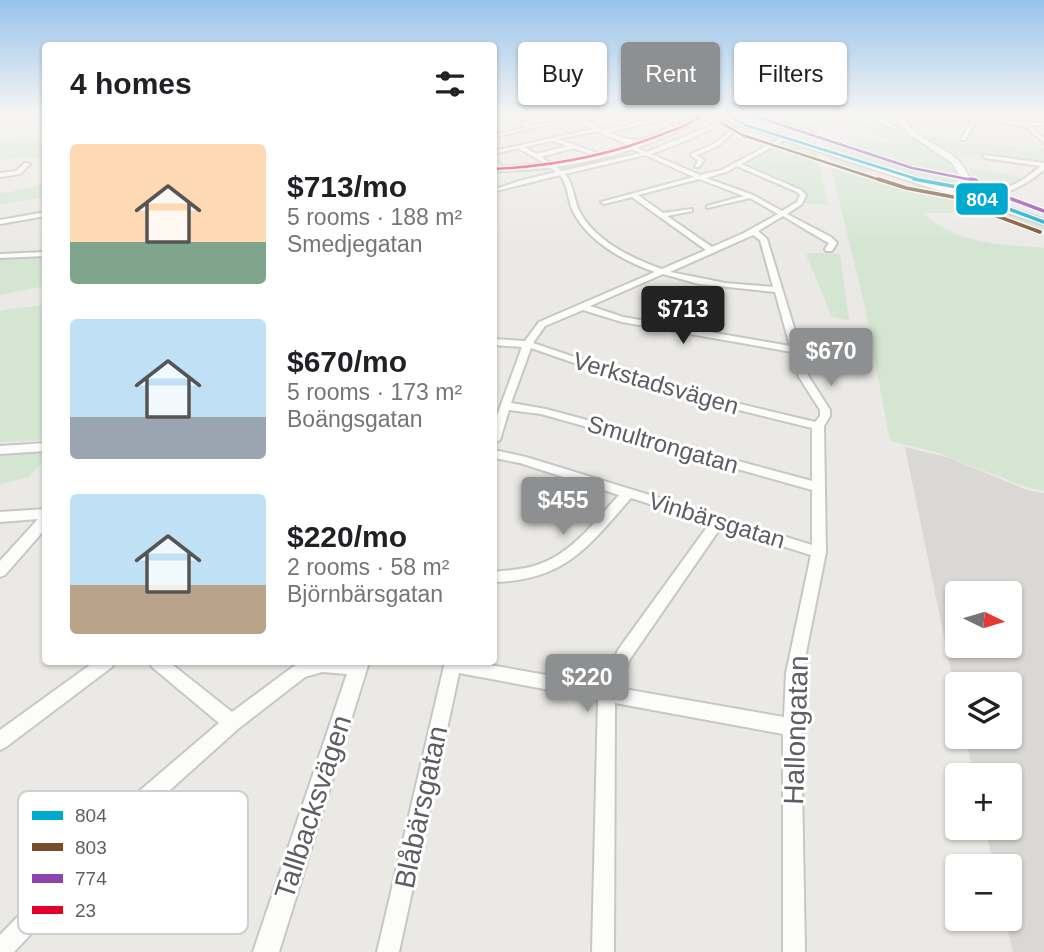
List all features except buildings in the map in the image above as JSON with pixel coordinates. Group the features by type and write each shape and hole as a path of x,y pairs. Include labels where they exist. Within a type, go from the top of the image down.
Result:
{"main road":[{"path":"849,158 922,182 973,193 998,206 1044,222"},
{"path":"950,158 958,164 973,193"},
{"path":"953,188 966,182"}],"street":[{"path":"541,158 563,173 571,186 573,208 593,233 614,249 663,271 704,283 776,290"},
{"path":"497,169 550,164 575,158"},
{"path":"498,190 522,180 623,158"},
{"path":"658,158 751,196 833,243 829,248"},
{"path":"697,166 700,158"},
{"path":"604,202 696,176 721,172 747,158"},
{"path":"999,158 1044,166"},
{"path":"0,175 20,172 27,164"},
{"path":"497,164 503,169"},
{"path":"497,432 527,344 536,328 580,306 754,232 785,215 800,203 803,195 799,191 737,164"},
{"path":"973,193 1002,192 1033,179 1044,166"},
{"path":"1033,179 1044,181"},
{"path":"632,194 712,250"},
{"path":"709,206 751,196"},
{"path":"662,215 690,210"},
{"path":"0,222 42,215"},
{"path":"754,232 763,239 804,377 825,410 825,416 818,426"},
{"path":"0,256 42,254"},
{"path":"580,306 622,319 795,350"},
{"name":"Verkstadsvägen","path":"497,342 527,344 642,383 818,426"},
{"name":"Smultrongatan","path":"506,406 542,411 818,487"},
{"name":"Hallongatan","path":"794,952 792,727 796,654 819,552 818,426"},
{"path":"0,450 42,447"},
{"name":"Vinbärsgatan","path":"497,455 522,460 819,552"},
{"path":"497,577 534,573 562,562 628,493"},
{"path":"0,517 42,516"},
{"path":"0,571 42,521"},
{"path":"603,952 607,694 625,654 718,521"},
{"path":"0,741 102,665"},
{"path":"162,665 232,723"},
{"path":"154,791 232,723 300,671 322,665 360,665"},
{"name":"Tallbacksvägen","path":"266,952 360,665"},
{"name":"Blåbärsgatan","path":"388,952 452,665"},
{"path":"462,665 792,727"},
{"path":"0,951 18,932"}],"shaded area":[{"path":"905,447 950,458 1027,490 1044,493 1044,952 1013,952 1008,931 1022,931 1022,854 991,854 988,840 1022,840 1022,763 971,763 968,749 1022,749 1022,672 951,672 948,658 1022,658 1022,581 945,581 945,642"}],"green space":[{"path":"754,158 819,158 828,205 804,203 806,197 798,189 742,165"},
{"path":"829,158 839,158 874,170 864,173 903,187 916,183 1044,224 1044,231 968,209 956,213 923,213 937,224 965,237 995,244 1044,248 1044,491 1026,487 936,452 890,441 865,307"},
{"path":"858,158 949,158 957,169 960,181 946,182 913,177"},
{"path":"1007,158 1044,158 1044,164"},
{"path":"969,168 999,172 1027,180 1001,189 988,189 976,182"},
{"path":"42,182 42,198 0,205 0,194"},
{"path":"807,254 840,254 849,320 832,317 807,257"},
{"path":"42,255 42,287 0,295 0,257"},
{"path":"42,304 42,440 0,442 0,311"},
{"path":"42,450 42,463 29,477 0,484 0,453"}],"transit line":[{"name":"23","path":"497,169 586,158"},
{"name":"803","path":"814,158 906,188 964,199 978,209 1040,232"},
{"name":"804","path":"848,158 909,178 973,190 977,193 974,195 982,199 1044,222"},
{"name":"774","path":"883,158 912,168 976,180 987,190 1044,211"}]}
